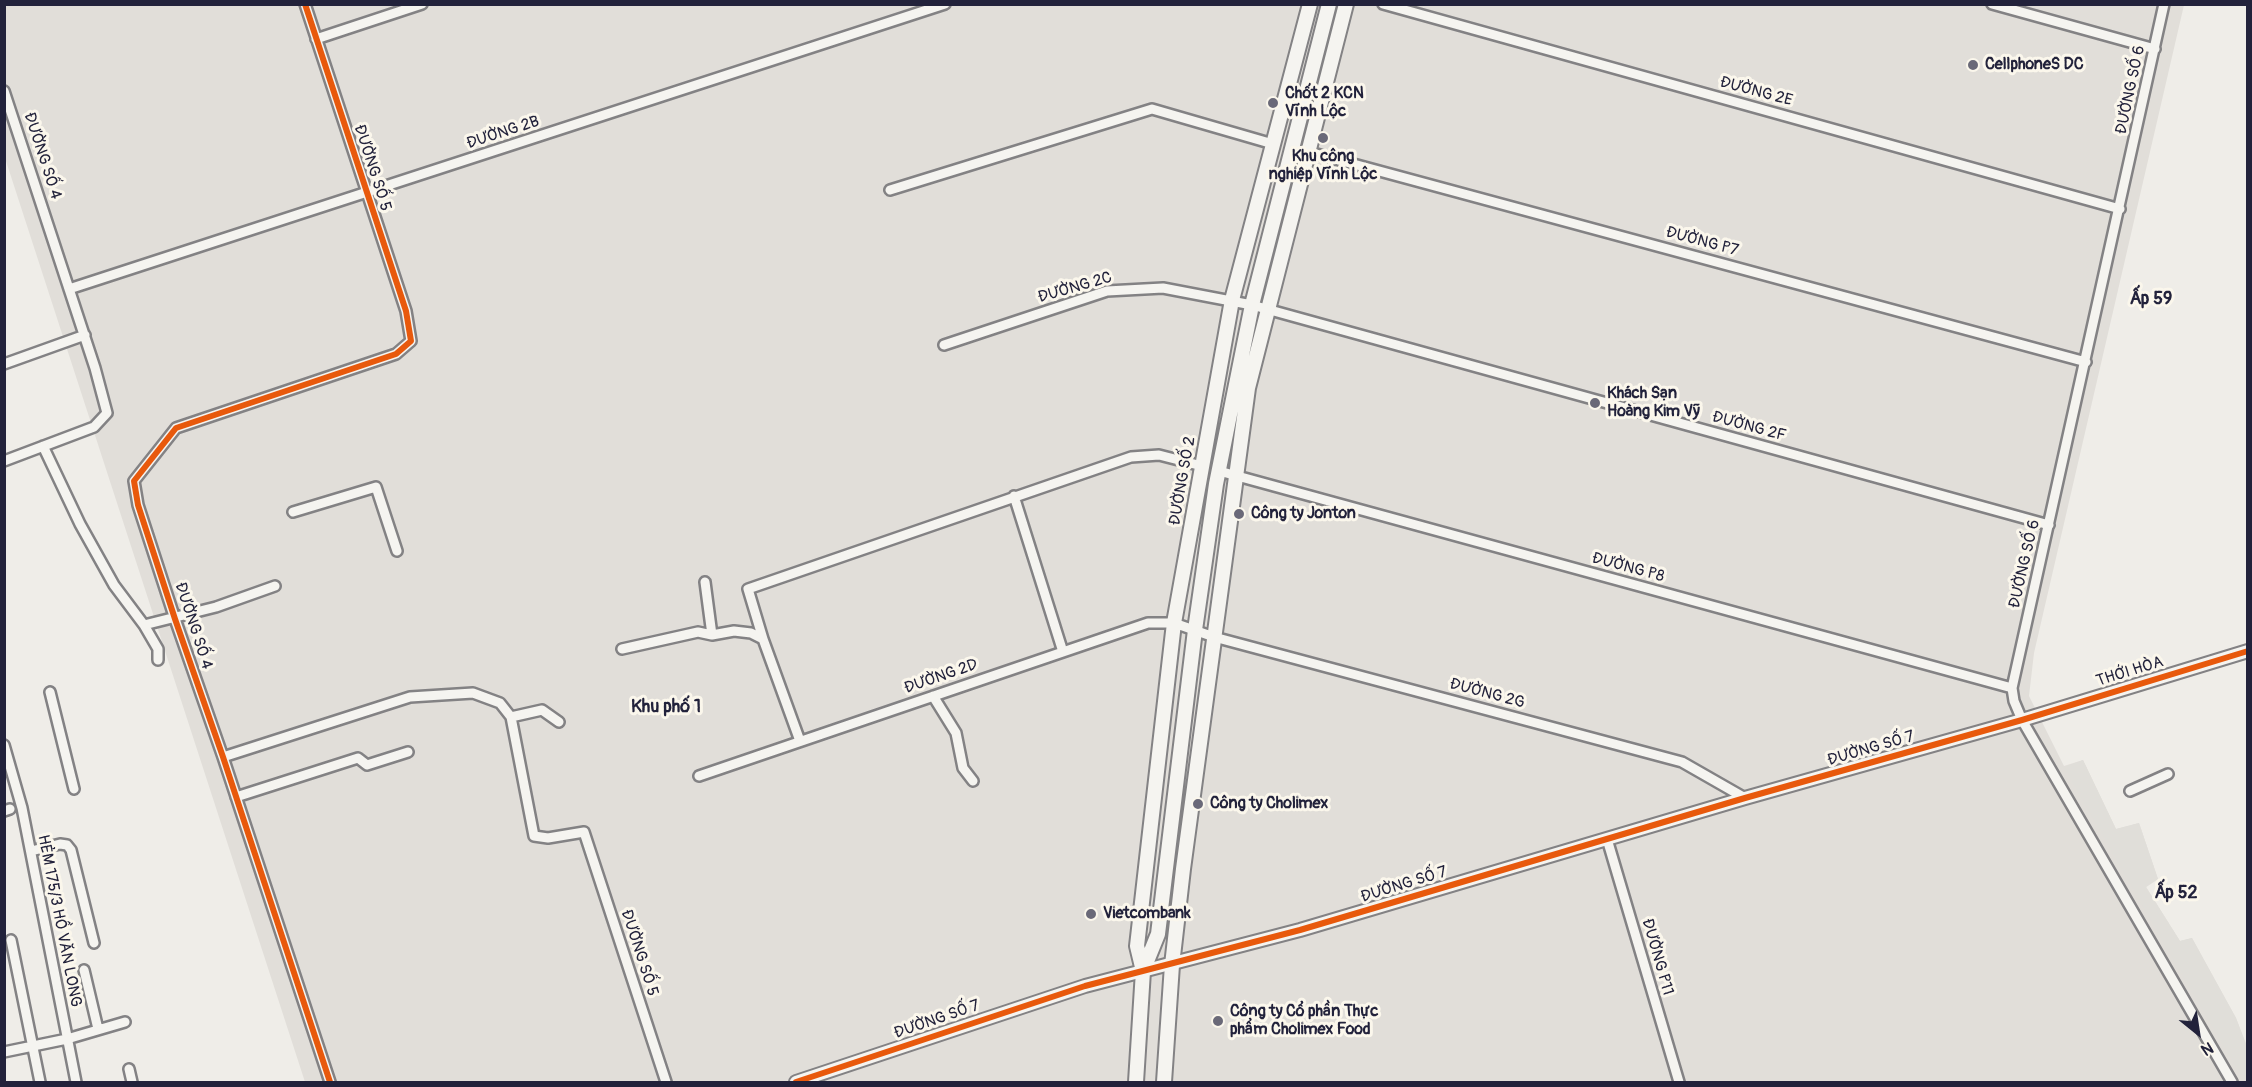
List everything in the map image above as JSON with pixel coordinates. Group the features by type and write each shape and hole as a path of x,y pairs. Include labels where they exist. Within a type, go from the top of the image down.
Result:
{"main road":[{"name":"ĐƯỜNG SỐ 2","path":"1136,1083 1143,970 1137,946 1174,623 1232,300 1310,4"},
{"name":"ĐƯỜNG SỐ 2","path":"1143,970 1158,934 1195,630 1219,471 1252,305 1329,4"},
{"path":"1164,1083 1172,965 1248,388 1346,4"},
{"path":"1158,934 1172,965"}],"street":[{"name":"ĐƯỜNG SỐ 5","path":"304,4 406,311 411,341"},
{"path":"316,39 422,4"},
{"name":"ĐƯỜNG 2B","path":"69,289 945,4"},
{"name":"ĐƯỜNG 2E","path":"1383,4 2120,209"},
{"path":"1992,4 2155,49"},
{"name":"ĐƯỜNG SỐ 6","path":"2164,4 2012,688 2014,701 2022,720 2232,1083"},
{"name":"ĐƯỜNG SỐ 4","path":"4,91 85,335 107,413 94,427 43,446"},
{"path":"890,190 1152,109 1273,144"},
{"name":"ĐƯỜNG P7","path":"1310,152 2086,362"},
{"name":"ĐƯỜNG 2C","path":"944,345 1107,291 1163,288 1252,305"},
{"name":"ĐƯỜNG 2F","path":"1252,305 2049,525"},
{"path":"4,364 85,335"},
{"name":"ĐƯỜNG SỐ 4","path":"330,1083 224,757 175,619 138,505 134,481 176,428 396,354 411,341"},
{"path":"4,461 43,446 80,524 114,585 144,625 158,649 158,660"},
{"path":"800,741 763,639 748,589 1131,457 1159,455 1202,466"},
{"name":"ĐƯỜNG P8","path":"1219,471 2012,688"},
{"path":"293,512 376,487 396,551"},
{"path":"1014,496 1063,652"},
{"path":"705,582 712,635"},
{"path":"144,625 175,619 274,586"},
{"name":"ĐƯỜNG 2D","path":"699,776 1148,623 1174,623 1195,630"},
{"name":"ĐƯỜNG 2G","path":"1195,630 1682,762 1744,798"},
{"path":"622,649 698,632 712,635 734,631 751,633 763,639"},
{"name":"THỚI HÒA","path":"2022,720 2247,651"},
{"path":"50,692 74,789"},
{"path":"224,757 410,697 473,693 500,703 511,717 542,710 559,722"},
{"path":"933,696 956,733 961,747 963,768 973,780"},
{"name":"ĐƯỜNG SỐ 5","path":"511,717 534,836 548,838 584,832 666,1083"},
{"name":"ĐƯỜNG SỐ 7","path":"796,1083 1085,986 1300,930 1744,798 2022,720"},
{"name":"HẺM 175/3 HỒ VĂN LONG","path":"4,745 22,808 76,1083"},
{"path":"236,797 358,758 367,765 408,752"},
{"path":"2130,791 2168,774"},
{"name":"ĐƯỜNG P11","path":"1607,839 1679,1083"},
{"path":"31,851 60,844 67,845 71,850 94,943"},
{"path":"11,940 40,1083"},
{"path":"84,970 98,1029"},
{"path":"4,1052 32,1044 67,1039 125,1022"},
{"path":"129,1069 132,1083"}],"shaded area":[{"name":"Khu công nghiệp Vĩnh Lộc","path":"4,5 2184,5 2034,653 2029,696 2064,766 2083,760 2116,829 2139,823 2158,879 2146,887 2180,941 2192,938 2236,1018 2247,1046 2247,1082 305,1082 5,158"},
{"path":"2083,760 2116,829 2139,823 2158,879 2146,887 2180,941 2192,938 2236,1018 2247,1048 2247,1082 2165,945 2064,767"}],"cycle path":[{"path":"305,4 406,311 411,341 396,354 176,428 134,481 138,505 175,619 330,1082"},
{"path":"796,1082 1085,986 1300,930 1745,798 2022,720 2248,651"}],"place":[{"name":"CellphoneS DC","path":"1973,65"},
{"name":"Chốt 2 KCN Vĩnh Lộc","path":"1273,103"},
{"name":"Khu công nghiệp Vĩnh Lộc","path":"1323,138"},
{"name":"Khách Sạn Hoàng Kim Vỹ","path":"1595,403"},
{"name":"Công ty Jonton","path":"1239,514"},
{"name":"Công ty Cholimex","path":"1198,804"},
{"name":"Vietcombank","path":"1091,914"},
{"name":"Công ty Cổ phần Thực phẩm Cholimex Food","path":"1218,1021"}],"district":[{"name":"Ấp 59","path":"2151,299"},
{"name":"Khu phố 1","path":"666,707"},
{"name":"Ấp 52","path":"2176,893"}]}
